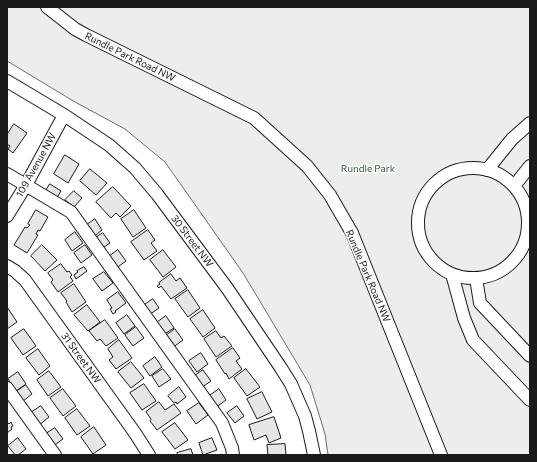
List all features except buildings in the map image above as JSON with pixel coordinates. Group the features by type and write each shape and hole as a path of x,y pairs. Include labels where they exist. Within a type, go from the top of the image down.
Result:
{"street":[{"name":"Rundle Park Road NW","path":"47,7 75,29 86,35 254,118 307,166 330,195 352,233 442,455"},
{"name":"30 Street NW","path":"7,82 64,115 110,145 135,168 157,194 227,288 291,384 299,401 309,431 314,455"},
{"name":"109 Avenue NW","path":"7,216 26,185 64,115"},
{"path":"487,170 512,139 530,123"},
{"path":"514,186 530,166"},
{"path":"475,168 498,174 514,186 526,206 528,225 527,236 520,252 513,261 499,272 490,276 476,278 468,278 452,274 435,263 426,252 420,239 418,224 422,204 436,183 454,172 475,168"},
{"path":"7,174 71,212 222,423 232,448 233,455"},
{"name":"31 Street NW","path":"7,266 25,280 135,433 149,455"},
{"path":"452,274 464,318 473,340 530,400"},
{"path":"476,278 480,303 530,356"},
{"path":"7,388 55,455"}],"green space":[{"name":"Rundle Park","path":"7,7 530,7 530,455 328,455 325,434 310,385 243,273 165,162 125,129 75,102 7,61"}]}
